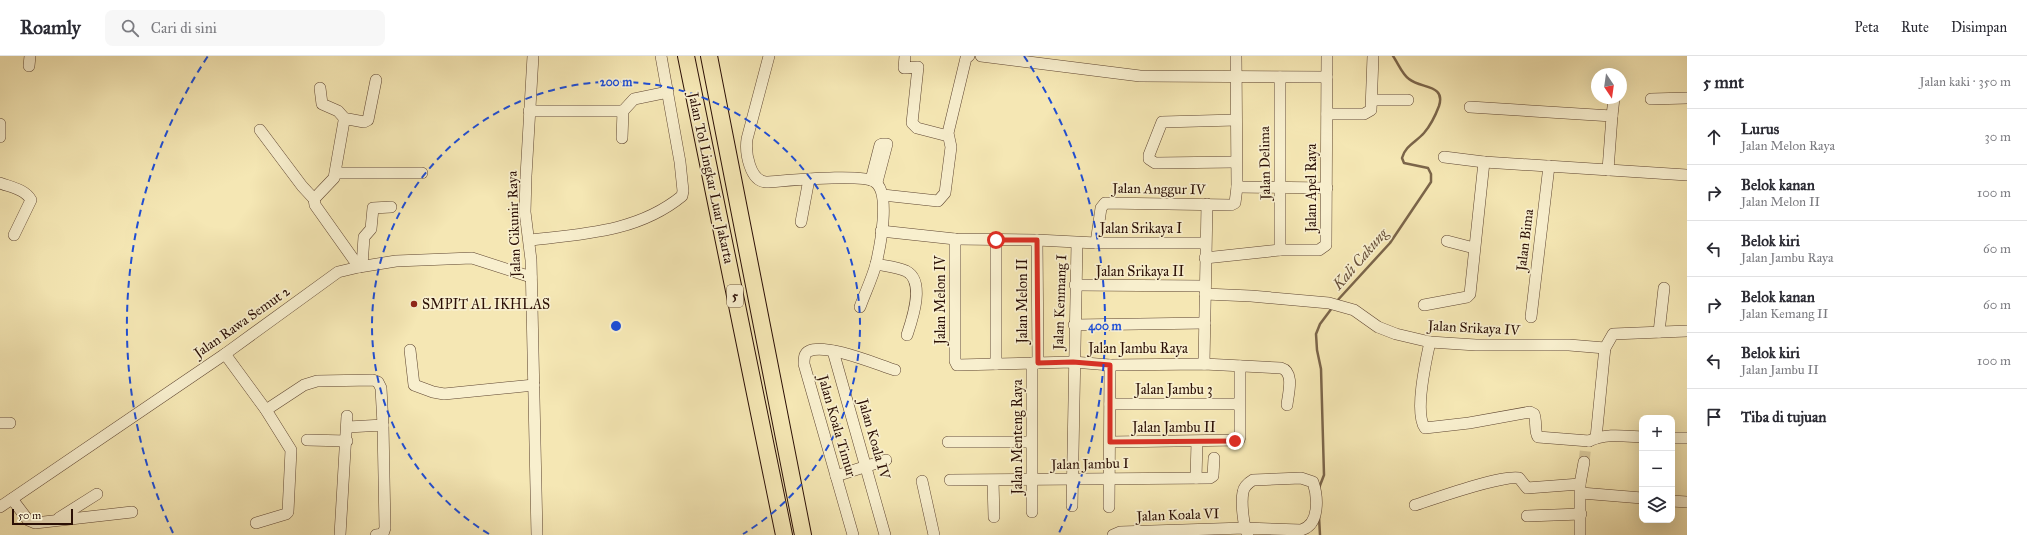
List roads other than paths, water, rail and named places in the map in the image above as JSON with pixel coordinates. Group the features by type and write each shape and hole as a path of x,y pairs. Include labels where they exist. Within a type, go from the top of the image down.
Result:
{"highway":[{"name":"Jalan Tol Lingkar Luar Jakarta","path":"686,56 784,535"},
{"name":"Jalan Tol Lingkar Luar Jakarta","path":"710,56 803,535"}],"street":[{"name":"Jalan Cikunir Raya","path":"533,56 529,111 526,212 530,240 537,535"},
{"path":"530,240 614,230 632,225 656,213 682,196 683,191 680,162 661,56"},
{"path":"769,56 747,139 752,173 757,180 761,182 809,179 874,181 883,195 881,231 876,264 860,307"},
{"path":"905,56 904,68 918,67 912,123 918,128 948,136"},
{"path":"883,195 938,201 944,194 951,147 948,136 966,58 969,56"},
{"path":"981,56 1140,76 1327,77"},
{"path":"1236,56 1237,187 1327,188"},
{"name":"Jalan Apel Raya","path":"1205,258 1280,250 1319,250 1326,245 1327,56"},
{"path":"1327,114 1369,113 1373,100 1373,56"},
{"name":"Jalan Delima","path":"1280,77 1280,250"},
{"path":"320,88 322,104 338,111 346,120 364,122 368,120 376,80"},
{"path":"622,138 623,111 634,99 668,92"},
{"path":"1650,99 1687,98"},
{"path":"1373,100 1408,100"},
{"path":"1608,170 1613,104"},
{"path":"1470,107 1612,116"},
{"path":"529,111 623,111"},
{"path":"314,199 330,185 336,173 344,121 346,120"},
{"path":"1236,120 1162,122 1148,155 1149,159 1155,163 1236,162"},
{"path":"0,124 0,137"},
{"path":"260,130 302,186 314,199 314,203 321,215 360,267"},
{"path":"1444,157 1484,162 1687,176"},
{"path":"1424,305 1467,297 1471,290 1474,248 1484,162"},
{"name":"Jalan Bima","path":"1531,317 1549,166"},
{"path":"336,173 390,172 422,174"},
{"path":"801,222 809,179"},
{"path":"0,183 22,191 31,200 14,235"},
{"name":"Jalan Anggur IV","path":"1096,243 1101,208 1105,203 1231,205 1235,203 1237,187"},
{"path":"1204,364 1205,243 1207,204"},
{"path":"360,267 364,237 371,229 373,208 391,207"},
{"name":"Jalan Srikaya I","path":"881,231 955,239 1037,240 1076,243 1205,243"},
{"name":"Jalan Melon IV","path":"954,361 955,239"},
{"path":"996,240 996,364"},
{"name":"Jalan Melon II","path":"1035,363 1037,240"},
{"path":"1447,241 1474,248"},
{"name":"Jalan Kenmang I","path":"1072,506 1076,243"},
{"name":"Jalan Rawa Semut 2","path":"0,507 225,354 338,272 396,261 472,258 531,277"},
{"path":"876,264 907,272 914,279 916,289 915,309 907,335"},
{"name":"Jalan Srikaya II","path":"1075,286 1205,290"},
{"path":"1659,332 1664,288"},
{"name":"Jalan Srikaya IV","path":"1205,290 1345,306 1367,318 1378,327 1396,334 1430,342 1476,345 1569,345 1605,348"},
{"path":"1074,325 1205,323"},
{"path":"1590,442 1605,348 1613,334 1620,332 1687,331"},
{"path":"1430,342 1424,368 1422,394 1422,416 1425,428 1469,423 1530,412 1534,414 1535,417 1538,437 1590,442 1617,435 1639,437"},
{"name":"Jalan Koala Timur","path":"833,351 818,348 808,351 804,357 804,364 853,535"},
{"path":"410,350 414,385 433,392 444,394 534,385"},
{"path":"833,351 895,370"},
{"name":"Jalan Koala IV","path":"833,351 885,535"},
{"path":"225,354 266,410 291,450 289,510 286,514 256,523"},
{"name":"Jalan Jambu Raya","path":"954,361 957,365 1073,362 1110,365 1204,364 1285,370 1289,374 1290,381 1287,405"},
{"name":"Jalan Menteng Raya","path":"1032,512 1031,442 1035,363"},
{"path":"1109,506 1110,365"},
{"path":"1239,404 1240,366"},
{"path":"266,410 304,385 317,382 373,380 378,382 381,388 383,425 385,528 383,534 376,535"},
{"name":"Jalan Jambu 3","path":"1110,404 1239,404"},
{"name":"Jalan Jambu II","path":"1110,442 1197,442 1239,440 1239,404"},
{"path":"343,535 347,422 383,425"},
{"path":"1675,438 1687,438"},
{"path":"307,440 347,441"},
{"path":"948,442 1031,442"},
{"path":"1196,478 1197,442"},
{"name":"Jalan Jambu I","path":"950,480 993,481 1210,478 1213,476 1214,458"},
{"path":"836,476 886,460"},
{"path":"1580,535 1580,488 1584,462"},
{"name":"Jalan Koala VI","path":"1113,535 1120,532 1246,532 1301,530 1308,528 1314,522 1316,491 1313,482 1301,478 1253,480 1246,484 1243,491 1246,532"},
{"path":"1415,505 1492,482 1511,478 1519,478 1527,488 1580,488 1639,498"},
{"path":"922,481 934,535"},
{"path":"993,481 994,517"},
{"path":"57,520 97,494"},
{"path":"12,500 31,522 35,523 132,512"},
{"path":"1675,501 1687,502"},
{"path":"1527,516 1581,514"}],"waterway":[{"name":"Kali Cakung","path":"1336,302 1390,243 1431,182 1431,174 1428,168 1404,163 1402,158 1406,150 1424,133 1431,123 1439,106 1439,94 1436,90 1409,79 1393,56"},
{"name":"Kali Cakung","path":"1319,488 1324,475 1321,369 1317,350 1316,334 1320,324 1332,308"},
{"name":"Kali Cakung","path":"1319,517 1320,535"}],"tunnel":[{"path":"1584,462 1586,445"}],"place":[{"name":"SMPIT AL IKHLAS","path":"414,304"}]}
